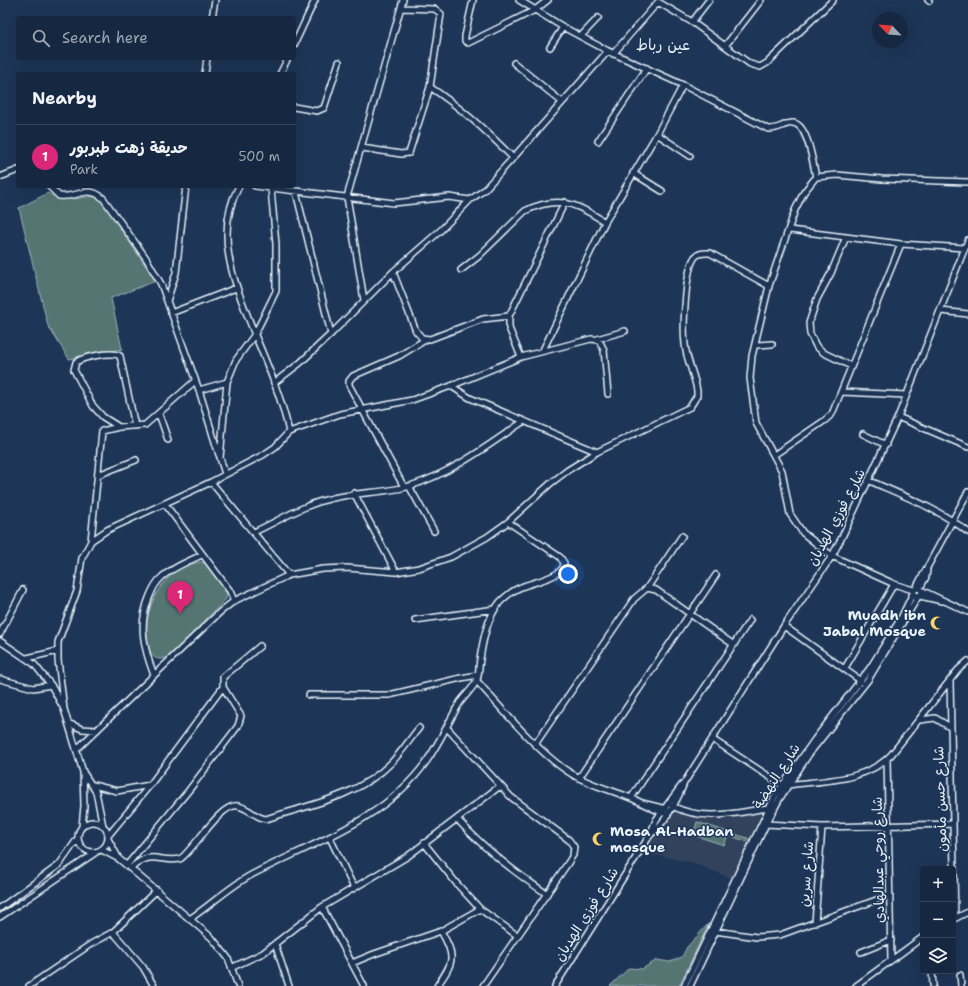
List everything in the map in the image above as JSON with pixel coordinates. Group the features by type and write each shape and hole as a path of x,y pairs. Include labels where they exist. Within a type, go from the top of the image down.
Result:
{"street":[{"path":"212,16 215,0"},
{"path":"296,41 315,0"},
{"path":"364,300 347,197 403,0"},
{"path":"473,0 465,36 465,41 468,42 534,10 548,0"},
{"path":"518,0 563,27 611,52 684,85 768,129 774,130 793,123 801,127 805,132 816,177"},
{"path":"692,22 709,0"},
{"path":"725,46 761,0"},
{"path":"274,383 300,363 393,272 441,230 470,200 484,190 562,102 658,1 692,22 750,64 760,67 767,63 833,0"},
{"path":"362,148 401,154 409,153 430,87 441,14 435,9 401,8"},
{"path":"581,36 598,18"},
{"path":"550,47 563,27"},
{"path":"205,72 207,60"},
{"path":"281,72 287,60"},
{"path":"296,106 317,111 324,108 339,62"},
{"path":"514,63 562,102"},
{"path":"598,141 647,68"},
{"path":"543,350 605,222 684,85"},
{"path":"430,87 471,119 513,158"},
{"path":"657,134 690,156"},
{"path":"0,177 16,171"},
{"path":"633,173 662,191"},
{"path":"968,182 897,180 837,175 816,177 804,192 795,210 790,230 769,286 750,378 756,423 782,471 787,504 796,524 810,540 832,556 894,584 943,601 968,612"},
{"path":"51,188 60,196 88,191 97,194 102,198 146,258 161,284 199,390 225,474"},
{"path":"167,301 176,273 186,188"},
{"path":"238,188 231,206 226,235 227,251 236,288 274,383 286,417 289,432"},
{"path":"266,188 394,203 449,197 470,200"},
{"path":"220,458 227,382 236,360 255,334 276,291 276,244 271,189"},
{"path":"296,192 331,334"},
{"path":"461,270 479,256 524,211 532,207 564,202 575,204 605,222"},
{"path":"521,356 509,328 509,316 564,202"},
{"path":"790,230 901,244 965,248"},
{"path":"846,237 831,273 817,299 809,323 810,334 816,346 824,353 851,366"},
{"name":"شارع فوزي الهدبان","path":"650,835 655,831 679,787 684,783 784,626 832,556 870,481 886,445 941,311 968,240"},
{"path":"774,455 824,422 832,414 901,244"},
{"path":"77,749 220,612 234,601 289,575 323,569 347,568 396,572 419,568 451,557 487,537 508,522 558,477 597,452 685,411 694,403 697,391 687,354 685,328 688,275 691,263 696,256 702,253 710,253 769,286"},
{"path":"393,272 416,331 419,337 425,340"},
{"path":"171,313 236,288"},
{"path":"941,311 968,314"},
{"path":"434,531 362,411 349,385 350,381 353,376 399,356 425,340 483,319 509,316"},
{"path":"91,541 107,530 211,482 275,447 289,432 330,417 412,400 451,386 521,356 575,342 597,339 625,331"},
{"path":"597,339 602,343 604,350 608,394"},
{"path":"756,345 772,344"},
{"path":"119,427 103,417 93,406 74,370 76,362 106,354 115,353 120,356 135,426"},
{"path":"64,709 58,651 60,634 77,591 82,558 91,541 102,432 119,427 145,425 195,381"},
{"path":"199,390 227,382"},
{"path":"451,386 470,398 597,452"},
{"path":"842,392 906,395"},
{"path":"159,414 168,440"},
{"path":"898,417 968,447"},
{"path":"254,532 314,504 354,493 407,487 431,478 480,451 524,421"},
{"path":"863,434 886,445"},
{"path":"98,475 136,460"},
{"path":"870,481 954,520 968,532"},
{"path":"211,482 289,575"},
{"path":"917,592 968,492"},
{"path":"354,493 396,572"},
{"path":"165,504 230,591 234,601"},
{"path":"191,918 222,894 251,875 330,838 375,810 406,785 426,762 447,728 455,711 477,678 483,641 495,609 501,601 518,588 559,573 564,565 560,557 508,522"},
{"path":"536,743 634,599 647,588 682,536"},
{"path":"154,675 143,637 143,625 147,604 156,583 161,577 171,570 202,555"},
{"path":"579,778 716,575"},
{"path":"845,668 894,584"},
{"path":"647,588 656,590 734,645"},
{"path":"0,634 22,590"},
{"name":"شارع النهضة","path":"690,986 768,808 782,786 860,681 891,635 917,592"},
{"name":"شارع النهضة","path":"684,986 714,931 766,824 788,785 823,736 868,680 917,592"},
{"path":"415,620 495,609"},
{"path":"631,798 750,620"},
{"path":"784,626 845,668 860,681"},
{"path":"0,641 27,658 43,673 64,709 70,724 83,772 84,806 82,827 78,838 59,865 0,908"},
{"path":"129,867 240,722 240,711 223,687 223,677 260,646"},
{"path":"27,658 58,651"},
{"path":"788,785 861,774 878,766 887,759 968,661"},
{"path":"309,695 389,696 461,678 477,678 536,743 561,767 579,778 642,803 655,812 656,820"},
{"path":"0,679 33,688 51,685"},
{"name":"شارع حسن مأمون","path":"950,681 954,902"},
{"path":"0,917 95,852 102,850 106,845 108,837 150,785 223,687"},
{"name":"شارع حسن مأمون","path":"920,720 935,718 950,727"},
{"path":"70,724 82,729 97,730"},
{"path":"129,867 146,858 180,860 215,822 232,807 240,806 258,817 266,819 320,803 351,790 376,775 391,763 420,728"},
{"path":"447,728 500,786 533,814 569,840 574,847 573,855 568,863 483,986"},
{"path":"712,739 782,786"},
{"name":"شارع روحي عبدالهادي","path":"887,759 891,960"},
{"path":"83,772 93,785 98,798 103,826 119,859"},
{"path":"93,785 116,791 150,785"},
{"path":"232,967 256,957 322,907 408,856 500,786"},
{"path":"642,803 667,810 710,816 768,808"},
{"path":"652,809 667,810"},
{"name":"شارع فوزي الهدبان","path":"558,985 650,835 656,820 667,810"},
{"path":"457,819 490,852 547,894"},
{"path":"82,827 94,822 103,826"},
{"path":"766,824 822,828 953,824"},
{"name":"شارع سرين","path":"815,922 822,828"},
{"path":"78,838 84,849 95,852"},
{"path":"330,838 354,888"},
{"path":"424,843 457,884 480,909 518,936"},
{"path":"102,850 119,859 191,918 219,946 232,967 238,986"},
{"path":"29,986 91,944 113,932 157,890"},
{"path":"714,931 757,937 773,936 790,932 890,895"},
{"path":"322,907 364,986"},
{"path":"352,963 441,931 480,909"},
{"path":"956,918 968,912"},
{"path":"437,986 446,973 452,955 451,948 441,931"},
{"path":"113,932 143,967 153,986"},
{"path":"856,986 922,938"},
{"path":"861,952 891,940"},
{"path":"275,944 290,986"},
{"path":"932,974 933,985"},
{"path":"960,975 961,986"}],"shaded area":[{"path":"673,810 696,817 710,819 759,813 762,819 733,879 691,862 644,853 657,831"}],"green space":[{"path":"48,193 61,199 99,197 156,281 111,298 122,349 69,359 48,326 19,208"},
{"path":"200,562 206,563 224,588 227,594 226,599 173,653 162,659 155,658 149,649 146,630 149,611 156,593 174,572 182,567"},
{"path":"697,822 750,839 748,842 728,835 724,845 693,835"},
{"path":"709,923 679,986 610,986 629,968 642,969 657,960 670,962 682,957 687,947"}],"place":[{"name":"حديقة زهت طبربور","path":"180,614"},
{"name":"Muadh ibn Jabal Mosque","path":"937,623"},
{"name":"Mosa Al-Hadban mosque","path":"599,839"}],"district":[{"name":"عين رباط","path":"663,45"}]}
